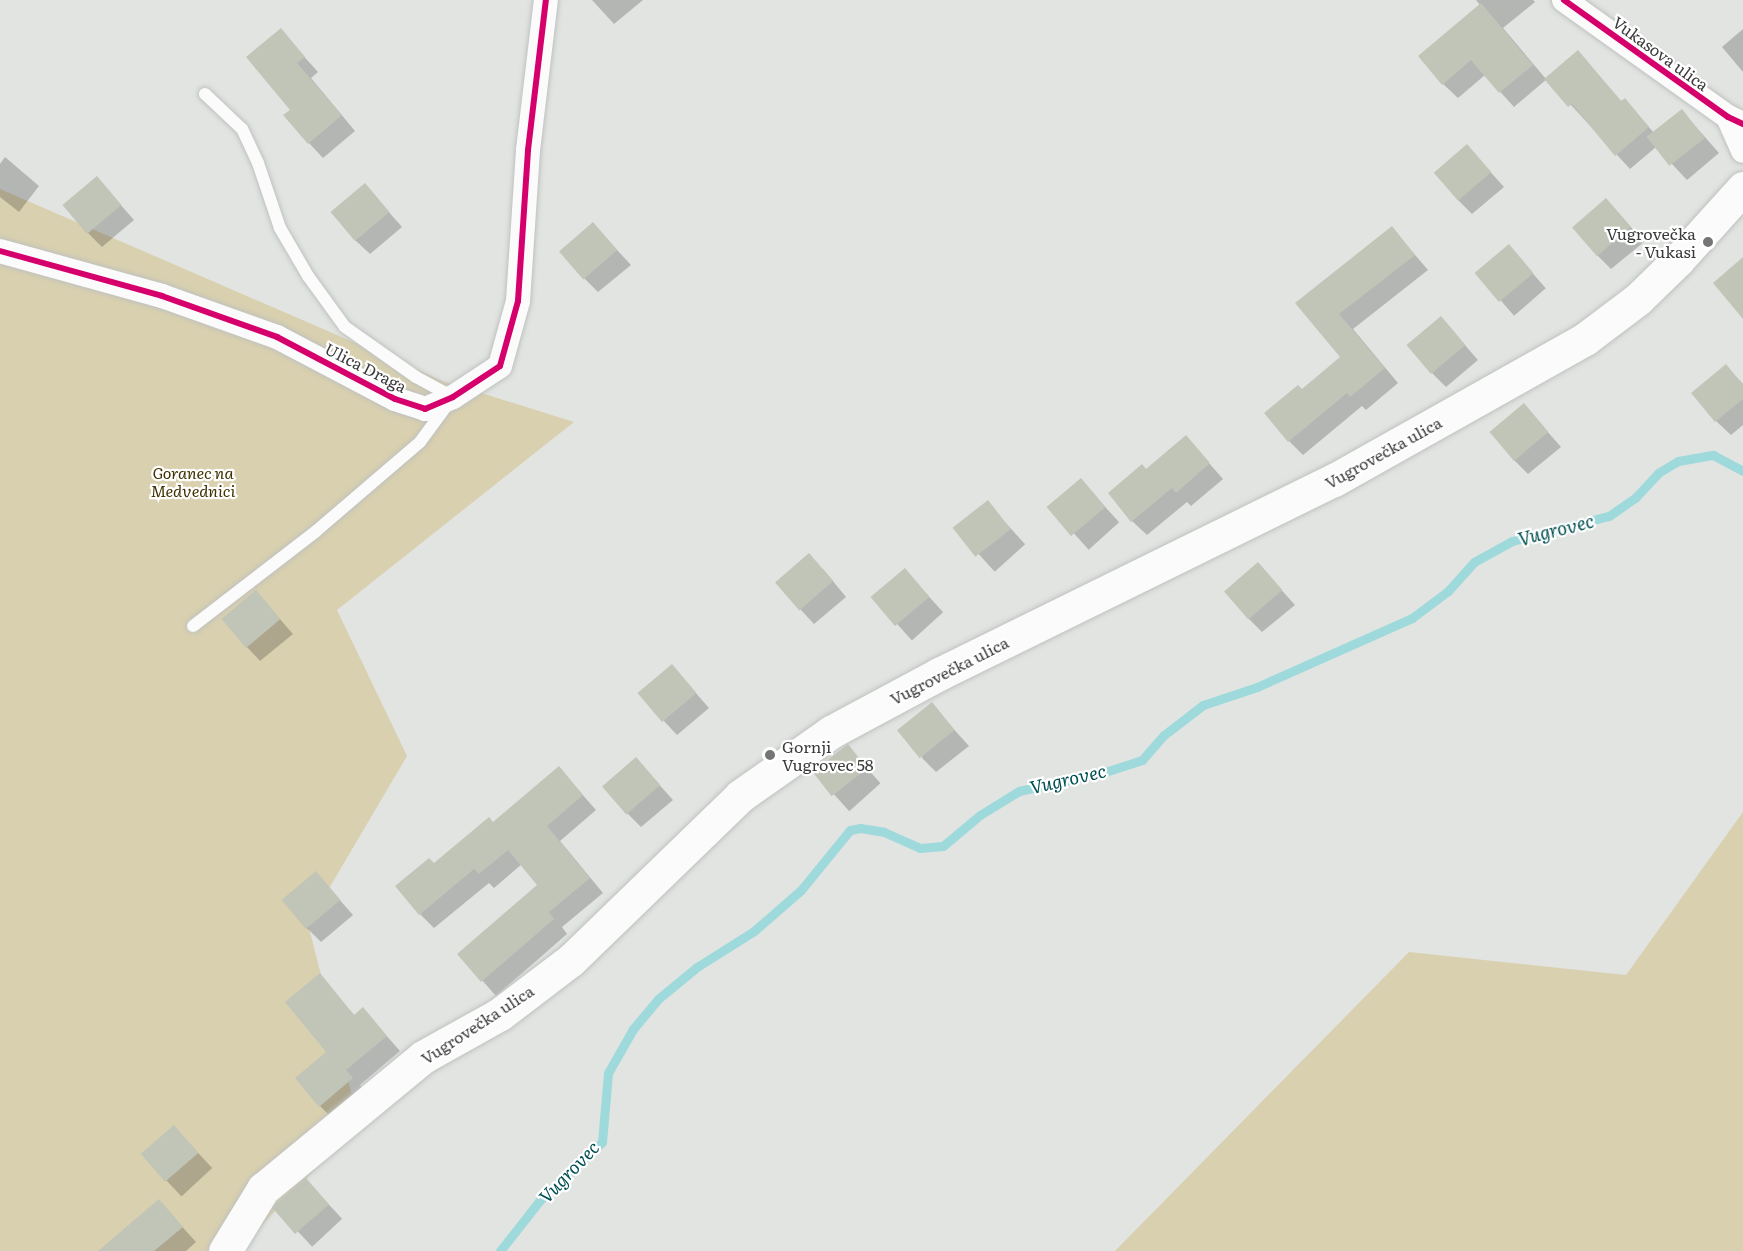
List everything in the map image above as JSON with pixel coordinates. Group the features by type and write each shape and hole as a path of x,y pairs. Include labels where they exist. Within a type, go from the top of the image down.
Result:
{"main road":[{"name":"Vugrovečka ulica","path":"225,1251 263,1189 423,1057 500,1014 572,960 740,796 813,745 939,674 1334,480 1585,339 1646,291 1678,260 1743,188"}],"street":[{"name":"Ulica Draga","path":"0,251 162,296 277,337 405,402 425,409 453,397 500,366 518,301 528,150 546,0"},
{"name":"Vukasova ulica","path":"1564,0 1735,121 1743,151"}],"lane":[{"path":"193,626 315,532 420,442 453,397 416,377 345,327 308,276 280,228 258,163 242,129 205,94"}],"green space":[{"name":"Goranec na Medvednici","path":"0,189 443,381 574,422 337,610 407,756 308,924 359,1123 237,1251 0,1251"},
{"path":"1743,812 1743,1251 1115,1251 1409,952 1626,975"}],"building":[{"path":"1481,3 1533,65 1499,93 1471,60 1442,85 1418,56"},
{"path":"281,28 305,57 297,63 342,115 308,144 283,115 290,110 246,57"},
{"path":"1578,50 1621,101 1625,98 1649,127 1615,156 1572,104 1568,107 1544,79"},
{"path":"1682,109 1705,138 1669,166 1647,137"},
{"path":"1467,144 1491,172 1458,201 1434,173"},
{"path":"97,176 121,205 87,234 63,205"},
{"path":"365,183 389,212 355,241 331,212"},
{"path":"1606,198 1631,227 1597,256 1572,228"},
{"path":"593,222 617,250 583,279 559,252"},
{"path":"1392,226 1415,255 1339,314 1385,368 1350,397 1347,393 1288,442 1264,413 1298,385 1302,389 1340,357 1295,303"},
{"path":"1509,244 1533,273 1499,302 1475,273"},
{"path":"1743,257 1743,319 1713,283"},
{"path":"1441,316 1465,345 1431,374 1407,345"},
{"path":"1726,364 1743,385 1743,399 1715,422 1691,393"},
{"path":"1524,403 1548,432 1514,461 1490,432"},
{"path":"1186,435 1210,463 1176,493 1172,488 1131,522 1108,493 1142,464 1146,469"},
{"path":"1081,478 1105,507 1071,536 1047,507"},
{"path":"988,500 1011,529 975,557 953,528"},
{"path":"809,553 833,581 799,610 775,583"},
{"path":"1258,562 1282,590 1248,619 1224,592"},
{"path":"905,568 929,597 895,626 871,597"},
{"path":"256,590 280,619 246,648 222,619"},
{"path":"672,664 696,693 662,722 638,693"},
{"path":"932,702 955,730 920,758 897,730"},
{"path":"848,744 867,768 832,796 813,772"},
{"path":"636,757 660,785 626,814 602,787"},
{"path":"559,766 583,795 547,826 590,878 549,912 554,919 481,982 457,954 537,885 508,850 479,874 474,869 419,915 395,886 429,858 434,863 489,817 493,822"},
{"path":"316,871 340,900 306,929 282,900"},
{"path":"320,973 354,1015 363,1007 387,1036 346,1070 353,1078 319,1107 295,1078 326,1052 285,1002"},
{"path":"174,1125 198,1153 165,1182 141,1154"},
{"path":"306,1178 329,1204 295,1234 272,1208"},
{"path":"159,1199 183,1227 154,1251 98,1251"}],"waterway":[{"name":"Vugrovec","path":"500,1251 540,1200 602,1142 608,1073 633,1029 658,999 697,967 754,931 801,890 850,830 860,828 884,832 920,848 943,846 980,815 1019,791 1105,772 1142,760 1164,735 1203,705 1257,687 1412,618 1448,591 1474,562 1512,541 1609,516 1635,498 1658,473 1678,461 1713,455 1743,471"}],"cycle path":[{"path":"0,251 162,296 277,337 395,399 425,409 453,397 500,366 518,301 528,150 546,0"},
{"path":"1564,0 1728,117 1743,124"}],"place":[{"name":"Vugrovečka - Vukasi","path":"1708,242"},
{"name":"Gornji Vugrovec 58","path":"770,755"}]}
